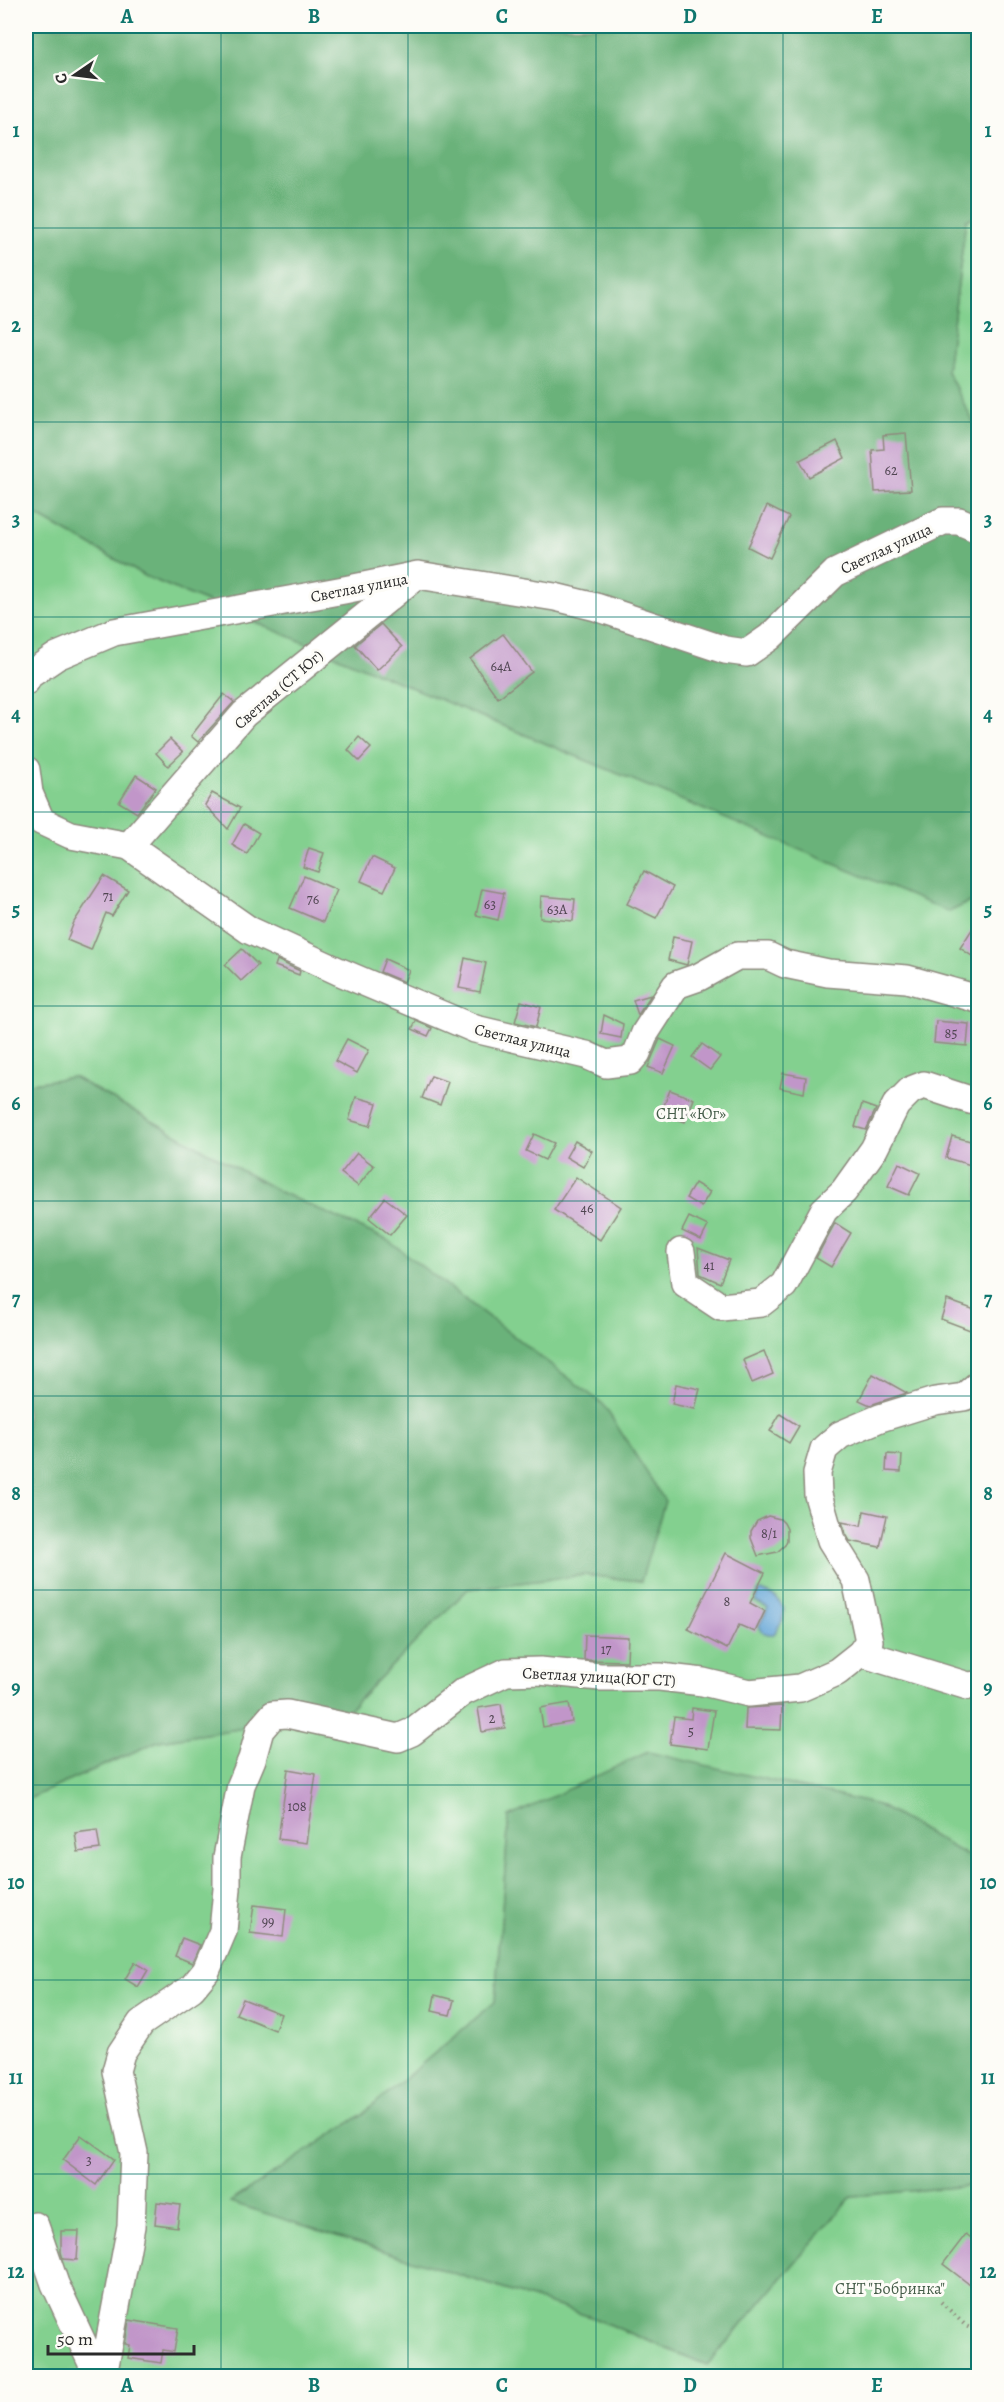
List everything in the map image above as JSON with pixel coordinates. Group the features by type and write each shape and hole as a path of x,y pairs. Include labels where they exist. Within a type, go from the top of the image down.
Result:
{"street":[{"name":"Светлая улица","path":"26,681 26,677 57,656 114,632 418,575 555,597 596,607 725,650 747,653 770,638 835,573 943,521 959,521 978,529"},
{"name":"Светлая (СТ Юг)","path":"129,846 244,714 418,575"},
{"name":"Светлая улица","path":"27,786 41,821 71,835 129,846 249,930 338,971 475,1029 586,1055 606,1064 630,1061 637,1053 645,1033 676,985 699,977 736,956 768,956 785,964 828,973 907,979 978,999"},
{"path":"681,1252 685,1283 721,1307 761,1303 784,1285 824,1210 844,1191 856,1175 874,1149 896,1105 911,1090 924,1084 978,1101"},
{"path":"978,1385 964,1398 935,1401 880,1418 840,1435 824,1449 817,1473 818,1495 831,1540 856,1580 869,1641 861,1653 968,1686 978,1685"},
{"name":"Светлая улица(ЮГ СТ)","path":"100,2376 131,2226 134,2153 116,2071 121,2053 141,2023 192,1988 206,1971 223,1931 227,1857 241,1785 252,1760 260,1730 273,1715 287,1714 398,1738 412,1732 463,1692 506,1672 540,1671 600,1677 660,1677 703,1682 749,1693 800,1688 837,1672 861,1653"},
{"path":"35,2226 55,2284 100,2376"}],"path":[{"path":"941,2302 966,2326 978,2332"}],"green space":[{"path":"26,26 978,26 978,216 966,220 947,371 978,431 978,898 949,912 145,576 26,509"},
{"path":"978,216 978,431 947,371 966,220"},
{"name":"СНТ «Юг»","path":"26,509 145,576 949,912 978,898 978,1862 878,1805 509,1817 495,2002 363,2114 231,2202 591,2317 707,2365 852,2196 978,2185 978,2376 26,2376 26,1800 158,1741 345,1713 468,1589 584,1575 641,1581 387,1240 280,1192 73,1077 26,1084"},
{"path":"73,1077 280,1192 387,1240 603,1404 665,1501 641,1581 584,1575 468,1589 345,1713 158,1741 26,1800 26,1084"},
{"path":"648,1752 878,1805 978,1862 978,2185 852,2196 707,2365 591,2317 230,2202 363,2114 495,2002 509,1817"}],"water":[{"path":"758,1592 775,1596 784,1609 783,1620 774,1634 765,1633 759,1626 768,1608 755,1602"}],"building":[{"path":"906,433 911,490 875,492 872,450 884,449 883,435"},
{"path":"837,441 845,458 809,477 800,460"},
{"path":"767,506 789,517 770,558 748,547"},
{"path":"381,624 402,647 377,670 355,645"},
{"path":"503,634 532,672 498,698 470,659"},
{"path":"224,694 234,702 198,742 191,736"},
{"path":"359,737 371,748 359,761 348,750"},
{"path":"170,739 183,752 168,766 156,753"},
{"path":"136,775 156,788 137,813 119,802"},
{"path":"212,793 240,808 228,829 205,805"},
{"path":"244,824 259,833 247,854 232,845"},
{"path":"309,848 324,853 318,872 303,867"},
{"path":"372,857 395,868 384,891 361,881"},
{"path":"644,871 673,887 656,918 627,904"},
{"path":"104,876 128,890 112,916 106,913 91,950 67,940 74,922"},
{"path":"304,876 337,890 323,922 290,908"},
{"path":"482,889 504,893 498,920 476,915"},
{"path":"541,896 575,899 573,921 540,918"},
{"path":"978,920 978,960 960,948"},
{"path":"673,937 692,941 687,965 668,960"},
{"path":"242,949 258,965 241,981 225,965"},
{"path":"465,958 486,963 480,992 459,988"},
{"path":"385,959 409,970 404,982 380,972"},
{"path":"277,960 300,971 299,975 275,966"},
{"path":"651,995 638,1015 633,1000"},
{"path":"521,1001 541,1007 536,1027 515,1022"},
{"path":"604,1015 623,1024 621,1038 601,1034"},
{"path":"416,1021 432,1028 428,1036 412,1029"},
{"path":"936,1021 969,1024 967,1046 934,1043"},
{"path":"347,1039 369,1050 357,1073 335,1061"},
{"path":"660,1039 675,1046 663,1073 648,1067"},
{"path":"702,1044 720,1057 710,1070 692,1057"},
{"path":"783,1073 806,1077 804,1093 780,1088"},
{"path":"431,1076 448,1082 440,1105 422,1098"},
{"path":"670,1090 694,1099 685,1122 661,1113"},
{"path":"356,1097 377,1103 370,1126 349,1120"},
{"path":"862,1104 876,1109 866,1130 855,1127"},
{"path":"534,1134 554,1143 545,1160 526,1151"},
{"path":"952,1136 978,1143 978,1167 946,1158"},
{"path":"575,1141 592,1151 583,1167 566,1157"},
{"path":"357,1153 374,1166 358,1186 341,1173"},
{"path":"899,1163 920,1173 909,1195 888,1186"},
{"path":"576,1177 621,1207 600,1240 554,1210"},
{"path":"695,1183 710,1192 701,1207 686,1198"},
{"path":"385,1198 407,1215 390,1235 369,1218"},
{"path":"689,1217 708,1226 701,1240 682,1231"},
{"path":"835,1223 851,1233 831,1267 816,1258"},
{"path":"698,1248 729,1260 720,1283 700,1274"},
{"path":"947,1300 978,1311 978,1333 941,1319"},
{"path":"764,1351 773,1374 752,1383 743,1360"},
{"path":"873,1374 907,1393 870,1405 859,1400"},
{"path":"676,1384 700,1389 695,1409 672,1404"},
{"path":"780,1414 799,1426 789,1443 770,1431"},
{"path":"887,1454 902,1455 901,1472 886,1471"},
{"path":"864,1511 887,1516 880,1547 850,1541 846,1534 842,1522 861,1526"},
{"path":"768,1516 780,1519 784,1523 787,1529 787,1540 777,1552 758,1556 751,1538 751,1531 757,1521"},
{"path":"726,1553 765,1573 750,1603 765,1611 755,1632 739,1625 727,1649 688,1629"},
{"path":"585,1635 628,1637 627,1661 584,1660"},
{"path":"569,1703 572,1722 543,1727 540,1708"},
{"path":"501,1704 505,1728 482,1732 478,1708"},
{"path":"782,1706 781,1730 745,1729 746,1708"},
{"path":"692,1708 714,1711 708,1749 670,1744 674,1717 691,1719"},
{"path":"288,1769 316,1774 306,1843 278,1839"},
{"path":"97,1830 100,1849 78,1852 75,1833"},
{"path":"254,1905 286,1909 283,1937 250,1933"},
{"path":"182,1938 200,1945 192,1963 175,1956"},
{"path":"135,1962 148,1970 138,1987 125,1979"},
{"path":"435,1995 454,2000 450,2015 432,2011"},
{"path":"243,1999 281,2014 275,2030 236,2014"},
{"path":"81,2135 114,2159 96,2185 63,2160"},
{"path":"157,2202 180,2205 177,2227 155,2224"},
{"path":"61,2231 79,2231 77,2260 63,2259"},
{"path":"966,2234 978,2243 978,2272 969,2284 943,2264"},
{"path":"129,2320 178,2328 174,2352 163,2350 161,2363 128,2358 130,2345 125,2344"}],"park label":[{"name":"СНТ \"Бобринка\"","path":"890,2288"}]}
